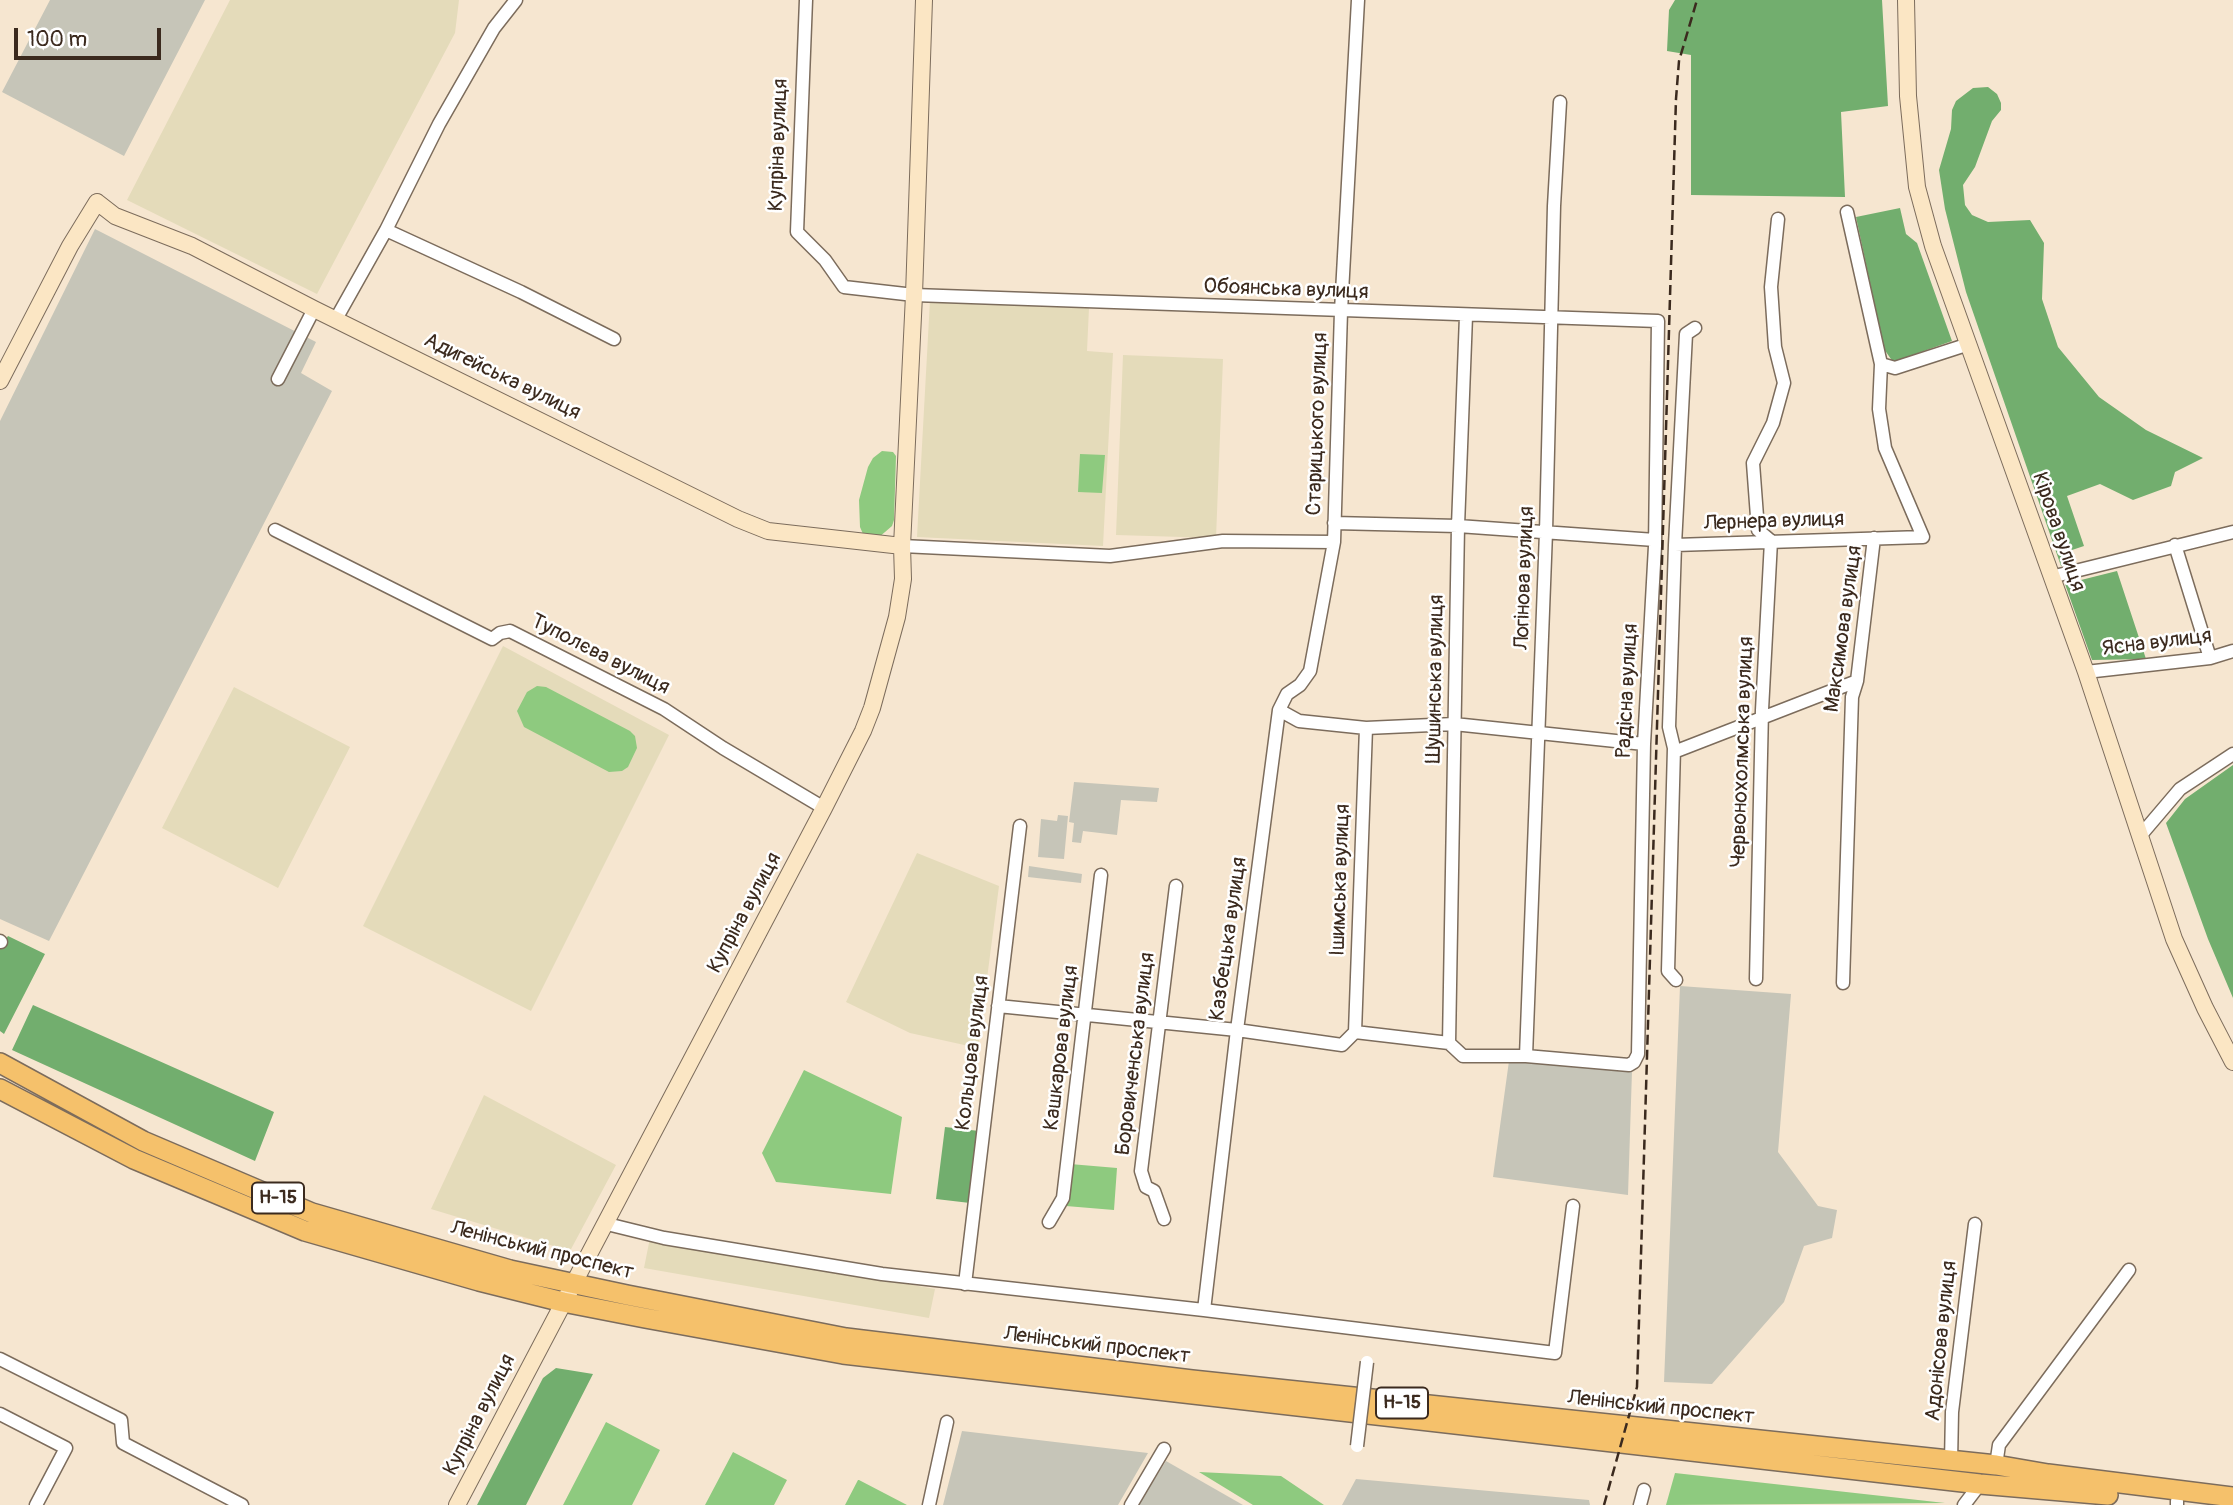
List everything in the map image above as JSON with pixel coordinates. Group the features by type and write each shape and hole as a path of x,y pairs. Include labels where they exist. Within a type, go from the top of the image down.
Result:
{"main road":[{"name":"Купріна вулиця","path":"457,1505 824,808 863,731 883,672 897,617 903,579 902,546 924,0"},
{"name":"Кірова вулиця","path":"1906,0 1908,96 1917,187 1933,246 2086,672 2175,939 2205,1008 2233,1062"},
{"name":"Адигейська вулиця","path":"0,381 69,246 97,202 115,216 192,246 738,519 768,531 902,546"},
{"name":"Ленінський проспект","path":"0,1063 143,1141 312,1213 510,1270 846,1338 1234,1385 1951,1462 1981,1474 2048,1474 2233,1497"},
{"name":"Ленінський проспект","path":"0,1089 134,1159 305,1231 563,1303 843,1354 1981,1474 2177,1503 2213,1505"}],"street":[{"path":"336,319 386,230 439,124 494,28 516,0"},
{"name":"Купріна вулиця","path":"806,0 797,232 825,260 844,287 914,295"},
{"name":"Старицького вулиця","path":"1279,710 1287,694 1300,685 1310,671 1334,542 1341,311 1358,0"},
{"name":"Логінова вулиця","path":"1526,1056 1560,102"},
{"name":"Максимова вулиця","path":"1843,982 1852,697 1857,681 1874,538 1923,537 1885,448 1879,409 1881,363 1847,212"},
{"path":"1771,541 1758,530 1752,463 1773,423 1784,383 1775,347 1771,287 1778,219"},
{"path":"386,230 521,292 614,339"},
{"name":"Обоянська вулиця","path":"914,295 1658,321"},
{"path":"278,379 314,309"},
{"name":"Шушинська вулиця","path":"1449,1043 1458,526 1466,316"},
{"name":"Радісна вулиця","path":"1526,1056 1629,1065 1638,1054 1644,744 1655,543 1658,321"},
{"name":"Радісна вулиця","path":"1676,980 1668,971 1674,752 1670,727 1675,545 1686,334 1695,328"},
{"path":"1881,363 1895,368 1969,344"},
{"path":"1334,523 1458,526 1655,543"},
{"name":"Туполєва вулиця","path":"275,530 492,639 500,633 510,631 653,703 824,808"},
{"path":"2051,577 2233,532"},
{"name":"Лернера вулиця","path":"1675,545 1874,538"},
{"path":"902,546 1110,556 1223,541 1334,542"},
{"name":"Червонохолмська вулиця","path":"1756,979 1761,718 1771,541"},
{"path":"2175,545 2210,658"},
{"name":"Ясна вулиця","path":"2086,672 2210,658 2233,651"},
{"path":"1674,752 1857,681"},
{"path":"1279,710 1299,721 1366,729 1454,724 1644,744"},
{"name":"Казбецька вулиця","path":"1204,1310 1279,710"},
{"name":"Ішимська вулиця","path":"1355,1032 1366,729"},
{"path":"2140,836 2180,789 2233,754"},
{"name":"Кольцова вулиця","path":"965,1284 1020,826"},
{"name":"Кашкарова вулиця","path":"1049,1222 1063,1198 1101,875"},
{"name":"Боровиченська вулиця","path":"1164,1219 1154,1191 1146,1187 1142,1171 1176,886"},
{"path":"998,1006 1237,1030 1342,1045 1355,1032 1449,1043 1463,1056 1526,1056"},
{"path":"607,1224 678,1240 883,1274 1555,1353 1573,1206"},
{"name":"Адонісова вулиця","path":"1951,1462 1952,1412 1975,1224"},
{"path":"1964,1505 1999,1444 2129,1270"},
{"path":"0,1359 121,1420 123,1443 242,1505"},
{"path":"1357,1446 1367,1362"},
{"path":"0,1414 66,1448 36,1505"},
{"path":"929,1505 947,1422"},
{"path":"1131,1505 1164,1449"},
{"path":"1640,1505 1644,1490"}],"shaded area":[{"path":"50,0 205,0 124,156 2,92"},
{"path":"230,0 459,0 455,33 317,294 127,200"},
{"path":"95,229 316,342 301,373 332,391 49,941 0,919 0,421"},
{"path":"930,300 1089,308 1087,351 1113,353 1103,546 917,537"},
{"path":"1123,355 1223,359 1216,538 1116,535"},
{"path":"503,646 669,735 531,1011 363,926"},
{"path":"234,687 350,747 278,888 162,828"},
{"path":"1074,782 1159,788 1157,802 1121,800 1117,835 1083,831 1081,843 1072,842 1074,823 1069,822"},
{"path":"1058,815 1068,816 1064,859 1038,857 1041,819 1057,821"},
{"path":"917,853 999,886 978,1048 910,1033 846,1002"},
{"path":"1029,866 1082,874 1081,883 1028,877"},
{"path":"1680,986 1791,994 1778,1152 1818,1206 1837,1210 1832,1238 1804,1246 1784,1302 1712,1384 1664,1382"},
{"path":"1509,1061 1632,1071 1628,1195 1493,1177"},
{"path":"484,1095 616,1165 570,1251 431,1209"},
{"path":"650,1238 935,1289 929,1318 644,1268"},
{"path":"962,1431 1148,1453 1118,1505 943,1505"},
{"path":"1166,1461 1243,1505 1138,1505"},
{"path":"1356,1479 1589,1500 1590,1505 1342,1505"}],"green space":[{"path":"1675,0 1882,0 1888,106 1841,112 1845,197 1691,195 1691,55 1667,51 1669,10"},
{"path":"1988,87 1997,94 2001,110 1992,121 1975,167 1963,185 1965,205 1972,215 1988,222 2030,220 2044,243 2042,299 2058,347 2099,397 2146,430 2203,458 2175,472 2171,486 2133,500 2100,484 2067,496 2084,546 2069,551 2071,561 2061,566 1966,292 1945,209 1939,170 1956,101 1973,88"},
{"path":"1900,208 1906,234 1917,243 1952,341 1893,362 1884,349 1856,217"},
{"path":"882,451 893,452 896,456 894,520 892,526 878,538 863,534 860,527 859,500 868,467 873,458"},
{"path":"1080,454 1105,455 1102,493 1078,492"},
{"path":"2117,571 2146,659 2092,660 2065,584"},
{"path":"537,686 546,687 630,731 635,736 637,748 628,767 622,771 609,772 524,727 517,711 527,692"},
{"path":"2233,765 2233,998 2208,939 2166,823 2185,799"},
{"path":"8,936 45,954 4,1034 0,1031 0,947"},
{"path":"33,1005 274,1112 255,1161 12,1050"},
{"path":"804,1070 902,1117 891,1194 776,1182 762,1153"},
{"path":"945,1127 979,1131 970,1203 936,1199"},
{"path":"1070,1164 1117,1168 1114,1210 1066,1206"},
{"path":"556,1368 593,1374 526,1505 477,1505 543,1378"},
{"path":"606,1422 660,1450 632,1505 563,1505"},
{"path":"733,1452 787,1480 774,1505 705,1505"},
{"path":"1199,1472 1281,1476 1324,1505 1253,1505"},
{"path":"1675,1473 1945,1503 1666,1505"},
{"path":"859,1480 907,1505 845,1505"}],"railway":[{"path":"1604,1505 1637,1387 1676,99 1679,61 1697,0"}]}
